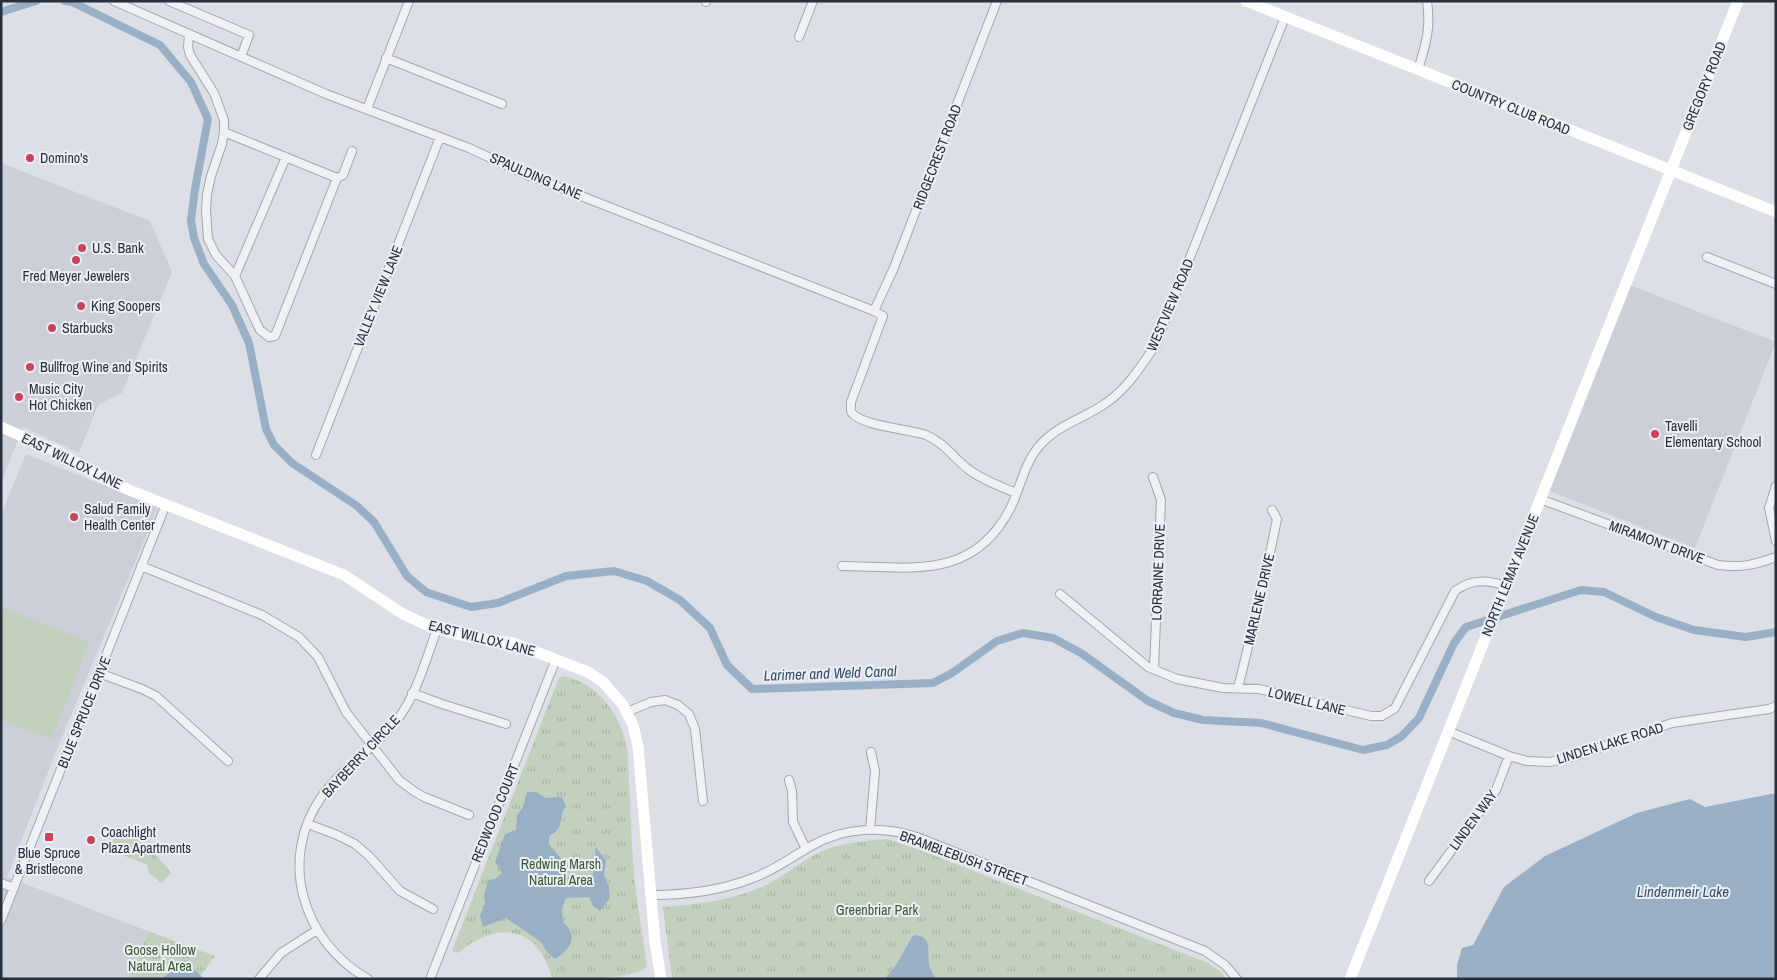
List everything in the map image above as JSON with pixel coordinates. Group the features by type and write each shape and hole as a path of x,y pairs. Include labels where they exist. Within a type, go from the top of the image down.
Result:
{"main road":[{"name":"COUNTRY CLUB ROAD","path":"1246,1 1776,212"},
{"name":"GREGORY ROAD","path":"1670,170 1738,1"},
{"name":"NORTH LEMAY AVENUE","path":"1350,979 1670,170"},
{"name":"EAST WILLOX LANE","path":"1,427 58,452 104,478 344,575 403,614 437,630 469,637 513,643 597,677 614,693 627,712 633,725 638,746 655,942 661,979"}],"street":[{"name":"SPAULDING LANE","path":"114,1 130,4 189,34 326,94 440,137 526,174 874,311 883,316 851,402 852,413 856,417 883,427 908,430 927,436 940,443 968,469 984,479 1016,493"},
{"path":"169,1 249,35 241,57"},
{"path":"367,109 409,1"},
{"path":"799,37 813,1"},
{"name":"RIDGECREST ROAD","path":"874,311 893,270 997,1"},
{"path":"1418,70 1428,37 1427,1"},
{"name":"WESTVIEW ROAD","path":"842,566 934,567 950,563 971,552 994,533 1004,520 1033,454 1041,444 1055,430 1106,403 1134,376 1155,346 1285,17"},
{"path":"189,34 188,47 190,54 216,99 224,120 224,132 207,194 206,225 208,239 211,247 235,276 256,322 265,334 275,336 337,178 343,175 352,151"},
{"path":"386,58 502,104"},
{"path":"224,132 337,178"},
{"name":"VALLEY VIEW LANE","path":"316,455 440,137"},
{"path":"235,276 286,157"},
{"path":"1707,256 1776,284"},
{"name":"LORRAINE DRIVE","path":"1153,477 1161,500 1154,669"},
{"path":"1776,486 1769,508 1776,541"},
{"name":"MIRAMONT DRIVE","path":"1540,498 1718,565 1736,567 1757,564 1776,557"},
{"name":"BLUE SPRUCE DRIVE","path":"1,920 166,504"},
{"name":"MARLENE DRIVE","path":"1238,688 1277,519 1272,510"},
{"path":"142,566 262,615 299,637 318,657 343,708 392,772 406,786 424,797 469,816"},
{"name":"LOWELL LANE","path":"1060,594 1154,669 1177,679 1224,688 1259,689 1371,716 1382,716 1395,708 1455,591 1464,584 1479,581 1505,586"},
{"name":"BAYBERRY CIRCLE","path":"368,979 332,952 317,930 307,908 300,878 302,844 308,824 330,785 372,746 398,719 406,707 437,630"},
{"name":"REDWOOD COURT","path":"430,979 556,659"},
{"path":"99,672 156,696 228,761"},
{"path":"412,693 506,724"},
{"path":"627,712 660,700 674,702 686,710 695,729 703,802"},
{"name":"LINDEN LAKE ROAD","path":"1448,731 1509,756 1540,762 1563,760 1672,723 1776,706"},
{"path":"870,830 875,771 871,752"},
{"name":"LINDEN WAY","path":"1429,880 1496,790 1509,756"},
{"path":"789,780 792,791 793,822 806,849"},
{"path":"308,824 356,844 400,891 433,909"},
{"name":"BRAMBLEBUSH STREET","path":"652,896 698,893 728,887 752,879 821,841 837,835 870,830 900,832 917,837 1205,951 1225,965 1236,979"},
{"path":"1,883 14,888"},
{"path":"259,979 281,953 317,930"}],"shaded area":[{"path":"1,163 150,221 172,272 122,393 98,405 79,453 23,427 1,483"},
{"name":"Tavelli Elementary School","path":"1630,285 1776,342 1695,548 1547,490"},
{"path":"26,454 158,507 57,749 7,877 148,931 130,979 1,979 1,514"}],"green space":[{"path":"1,607 89,642 52,739 1,720"},
{"name":"Redwing Marsh Natural Area","path":"562,676 575,679 586,685 605,701 619,724 627,748 634,873 647,967 640,971 616,977 552,979 546,961 537,948 527,938 515,933 501,932 487,936 473,942 458,953 452,951 558,680"},
{"path":"117,828 140,841 171,873 162,883 149,873 147,865 109,849"},
{"name":"Greenbriar Park","path":"887,839 925,852 1208,963 1222,973 1226,979 672,979 663,907 704,903 744,894 770,883 824,850 850,843"},
{"name":"Goose Hollow Natural Area","path":"148,931 215,956 198,979 130,979"}],"water":[{"path":"527,792 536,792 546,798 562,797 566,806 558,829 549,836 549,844 567,866 567,876 581,884 592,877 596,859 595,847 606,860 604,875 609,887 610,898 600,911 593,906 589,897 566,898 562,908 563,922 571,932 572,937 569,947 555,959 547,952 541,942 506,918 483,927 480,916 485,903 484,896 488,880 495,879 502,873 495,862 505,834 516,830 517,815 523,807"},
{"name":"Lindenmeir Lake","path":"1776,793 1776,979 1457,979 1457,965 1462,948 1473,945 1504,887 1545,856 1637,813 1690,799 1705,807"},
{"path":"916,935 927,942 929,966 936,979 885,979 896,965 912,937"},
{"path":"185,960 204,979 159,979 164,977"}],"waterway":[{"name":"Larimer and Weld Canal","path":"1,12 36,1"},
{"name":"Larimer and Weld Canal","path":"65,1 72,2 160,45 191,82 208,119 191,220 194,238 204,264 232,305 249,343 266,429 274,445 292,463 357,506 374,522 407,576 426,592 471,607 498,603 566,576 614,571 647,581 680,600 710,628 727,665 752,689 933,683 952,673 997,641 1023,633 1053,638 1081,653 1148,701 1174,713 1203,720 1261,723 1363,750 1387,745 1402,736 1419,718 1454,643 1466,627 1581,590 1604,592 1656,617 1694,630 1746,637 1776,632"}],"place":[{"name":"Domino's","path":"30,158"},
{"name":"U.S. Bank","path":"82,248"},
{"name":"Fred Meyer Jewelers","path":"76,260"},
{"name":"King Soopers","path":"81,306"},
{"name":"Starbucks","path":"52,328"},
{"name":"Bullfrog Wine and Spirits","path":"30,367"},
{"name":"Music City Hot Chicken","path":"19,397"},
{"name":"Tavelli Elementary School","path":"1655,434"},
{"name":"Salud Family Health Center","path":"74,517"},
{"name":"Blue Spruce & Bristlecone","path":"49,837"},
{"name":"Coachlight Plaza Apartments","path":"91,840"}]}
